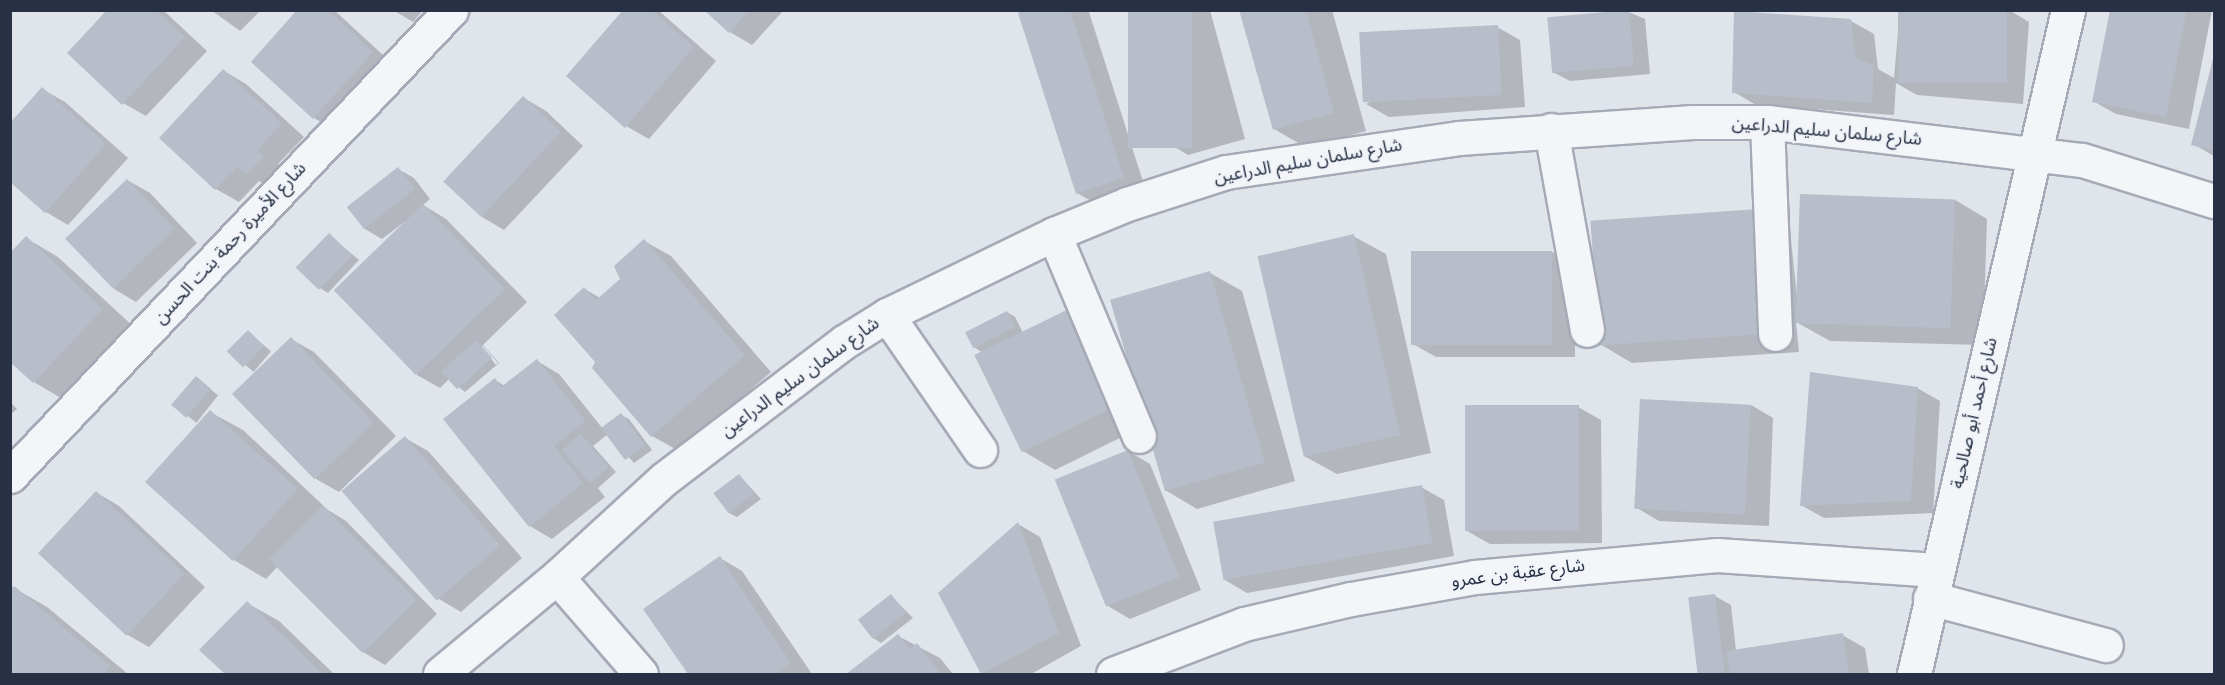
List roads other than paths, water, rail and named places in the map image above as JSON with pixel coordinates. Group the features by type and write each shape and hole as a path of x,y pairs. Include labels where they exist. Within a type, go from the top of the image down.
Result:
{"street":[{"name":"شارع الأميرة رحمة بنت الحسن","path":"10,476 451,10"},
{"name":"شارع أحمد أبو صالحية","path":"1914,675 1933,584 2037,153 2068,10"},
{"name":"شارع سلمان سليم الدراعين","path":"440,675 557,577 664,479 765,400 887,315 1054,234 1127,204 1226,172 1359,150 1551,130 1767,122 2037,153 2124,171 2214,201"},
{"path":"1767,122 1775,334"},
{"path":"1551,130 1587,330"},
{"path":"1054,234 1139,436"},
{"path":"887,315 980,450"},
{"name":"شارع عقبة بن عمرو","path":"1113,675 1244,624 1351,599 1474,577 1717,555 1933,584 2106,645"},
{"path":"557,577 641,675"}]}
